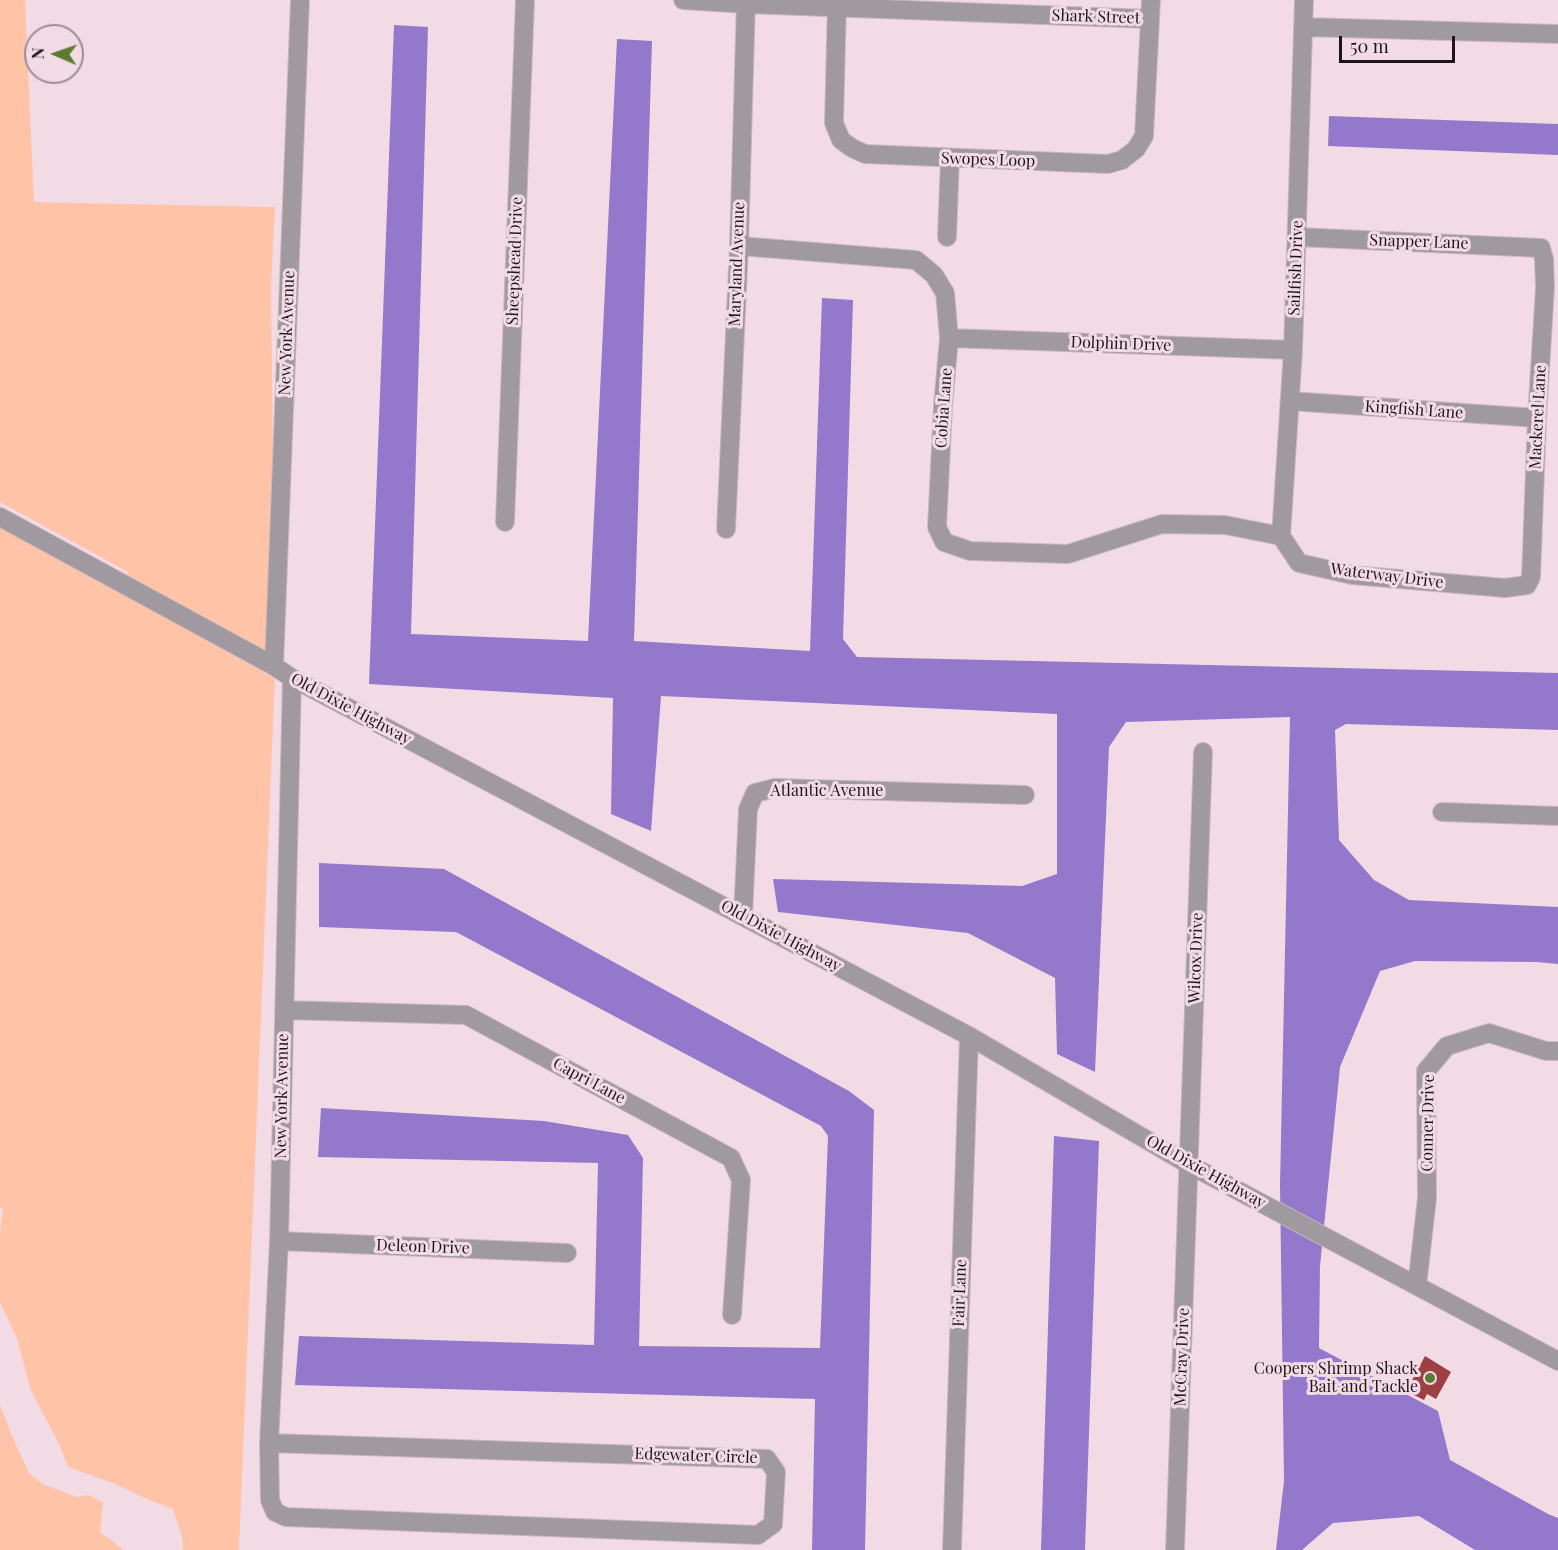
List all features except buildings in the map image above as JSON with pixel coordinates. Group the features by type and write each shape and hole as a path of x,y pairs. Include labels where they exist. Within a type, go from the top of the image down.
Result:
{"street":[{"name":"New York Avenue","path":"274,666 300,0"},
{"name":"Sheepshead Drive","path":"505,522 525,0"},
{"name":"Shark Street","path":"683,0 837,3 1150,19"},
{"name":"Swopes Loop","path":"837,3 834,123 841,140 852,148 865,154 1108,164 1122,160 1136,149 1144,136 1151,0"},
{"name":"Sailfish Drive","path":"1281,536 1298,237 1304,0"},
{"name":"Maryland Avenue","path":"726,529 739,246 746,2"},
{"path":"1304,27 1558,34"},
{"path":"947,237 950,158"},
{"name":"Snapper Lane","path":"1298,237 1541,248"},
{"name":"Cobia Lane","path":"739,246 916,260 934,275 945,293 949,338 936,527 944,542 970,551 1068,554 1162,524 1225,525 1281,536"},
{"name":"Mackerel Lane","path":"1527,585 1531,577 1545,287 1545,259 1541,248"},
{"name":"Dolphin Drive","path":"949,338 1293,350"},
{"name":"Kingfish Lane","path":"1290,401 1537,418"},
{"name":"Old Dixie Highway","path":"0,517 274,666 292,678 969,1036 1188,1164 1558,1361"},
{"name":"Waterway Drive","path":"1281,536 1299,563 1352,575 1505,588 1527,585"},
{"name":"New York Avenue","path":"275,1512 270,1500 270,1443 279,1241 292,678"},
{"name":"Wilcox Drive","path":"1188,1164 1203,752"},
{"name":"Atlantic Avenue","path":"743,916 748,809 755,793 775,788 1025,795"},
{"path":"1442,812 1558,816"},
{"name":"Capri Lane","path":"284,1010 466,1015 731,1158 741,1179 732,1315"},
{"name":"Conner Drive","path":"1417,1286 1427,1198 1426,1071 1447,1046 1489,1033 1546,1051 1558,1051"},
{"name":"Fair Lane","path":"952,1550 969,1036"},
{"name":"McCray Drive","path":"1176,1550 1188,1164"},
{"name":"Deleon Drive","path":"279,1241 567,1253"},
{"name":"Edgewater Circle","path":"270,1443 767,1459 776,1472 774,1524 758,1535 286,1517 275,1512"}],"shaded area":[{"path":"0,0 25,0 24,84 29,84 34,202 275,207 271,286 273,452 265,653 126,576 128,572 0,502"},
{"path":"394,25 428,27 411,634 588,641 617,39 652,41 634,641 810,651 822,298 853,300 843,639 857,657 1558,673 1558,730 1346,724 1335,730 1339,840 1374,880 1409,900 1558,907 1558,964 1415,961 1380,971 1340,1067 1320,1266 1319,1348 1438,1411 1450,1460 1558,1518 1558,1550 1475,1550 1419,1516 1333,1523 1302,1550 1276,1550 1284,1481 1280,1184 1290,717 1126,722 1109,747 1095,1072 1057,1054 1055,978 968,933 778,912 773,879 1022,886 1057,874 1057,714 661,696 651,831 611,814 613,698 369,684"},
{"path":"1329,116 1558,124 1558,155 1328,146"},
{"path":"0,526 265,671 265,674 275,677 239,1550 183,1550 182,1537 173,1509 113,1483 68,1467 59,1444 31,1391 17,1339 0,1302 0,1233 3,1209 0,1208"},
{"path":"319,863 444,869 849,1091 874,1110 865,1550 812,1550 815,1399 295,1385 299,1336 594,1345 598,1163 318,1157 321,1108 544,1121 628,1135 643,1158 639,1346 820,1348 828,1136 821,1126 456,932 319,927"},
{"path":"1054,1136 1099,1141 1085,1550 1041,1550"},
{"path":"0,1405 29,1473 43,1484 77,1497 89,1495 103,1502 100,1532 124,1550 0,1550"}],"place":[{"name":"Coopers Shrimp Shack Bait and Tackle","path":"1430,1378"}]}
